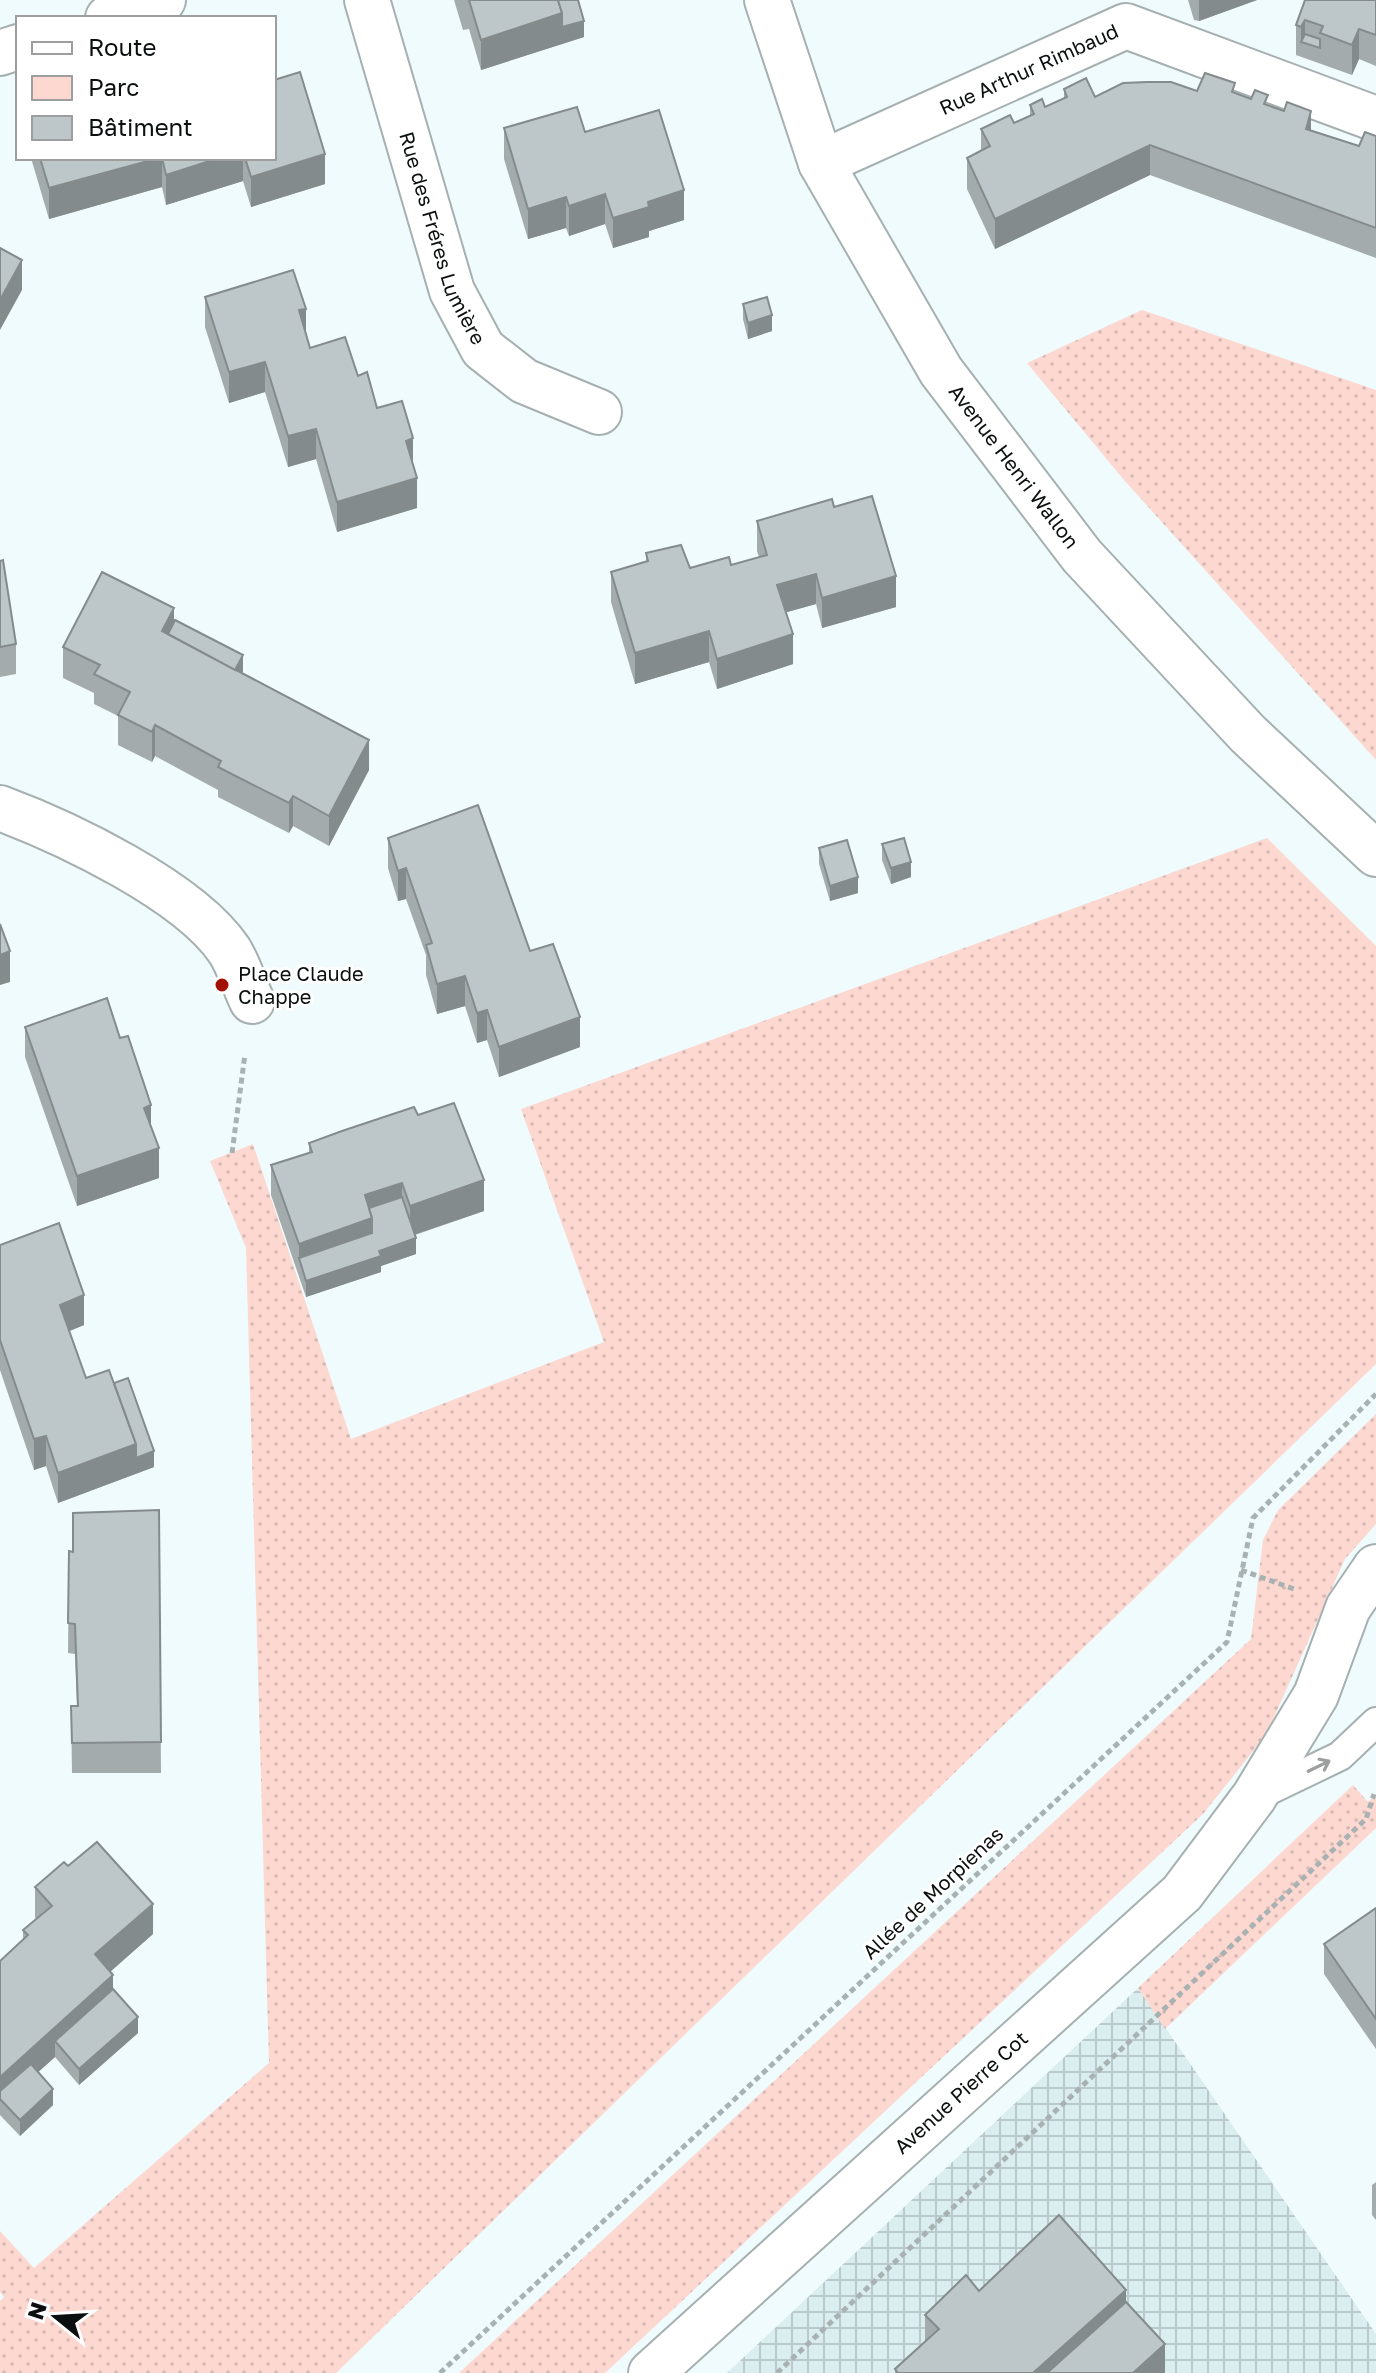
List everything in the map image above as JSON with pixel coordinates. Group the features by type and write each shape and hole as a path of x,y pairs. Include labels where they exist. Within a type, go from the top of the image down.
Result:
{"street":[{"path":"114,16 163,0"},
{"name":"Rue des Fréres Lumière","path":"367,0 452,291 483,349 524,381 599,412"},
{"name":"Avenue Henri Wallon","path":"767,0 821,163 941,371 1082,556 1248,734 1376,854"},
{"name":"Rue Arthur Rimbaud","path":"821,163 1121,13 1376,119"},
{"path":"0,808 138,875 193,911 229,951 252,1001"},
{"name":"Avenue Pierre Cot","path":"651,2373 1182,1893 1254,1797 1316,1695 1348,1608 1376,1567"}],"lane":[{"name":"Avenue Pierre Cot","path":"1254,1797 1340,1756 1376,1722"}],"path":[{"path":"232,1153 252,1001"},
{"name":"Allée de Morpienas","path":"440,2373 1227,1642 1253,1518 1376,1394"},
{"path":"777,2373 1366,1819 1376,1789"}],"shaded area":[{"path":"1138,1988 1376,2334 1376,2373 727,2373"}],"green space":[{"path":"1142,310 1376,390 1376,760 1124,480 1027,363"},
{"path":"1267,838 1376,946 1376,1364 336,2373 0,2373 0,2301 4,2297 0,2292 0,2231 34,2268 269,2063 246,1248 210,1161 253,1144 351,1439 604,1342 521,1109"},
{"path":"1376,1414 1376,1524 1345,1559 1266,1735 1203,1814 605,2373 459,2373 1251,1639 1263,1540 1278,1510"},
{"path":"1353,1785 1368,1802 1376,1795 1376,1828 1165,2029 1138,1988"}],"building":[{"path":"469,0 558,0 562,13 481,40"},
{"path":"558,0 578,0 584,21 562,27"},
{"path":"1305,0 1376,0 1376,35 1359,29 1352,45 1320,33 1323,26 1305,20 1301,27 1296,25"},
{"path":"1305,34 1320,39 1320,48 1301,42"},
{"path":"300,72 325,154 251,177 246,160 276,160 276,79"},
{"path":"1205,73 1235,83 1232,92 1251,99 1255,90 1268,95 1264,104 1284,111 1287,102 1311,111 1306,129 1359,146 1365,132 1376,136 1376,228 1150,145 995,219 967,158 990,146 981,129 1010,115 1014,123 1034,114 1030,105 1042,99 1045,107 1067,97 1064,89 1086,78 1095,97 1123,83 1171,82 1197,91"},
{"path":"577,107 585,132 659,110 684,190 648,202 649,207 613,218 605,194 569,206 566,197 528,209 504,128"},
{"path":"41,160 152,160 49,188"},
{"path":"162,160 213,160 166,175"},
{"path":"0,248 22,260 0,300"},
{"path":"293,270 306,309 299,310 310,348 345,337 358,376 367,372 377,408 402,401 413,438 406,441 417,478 337,502 316,429 288,436 265,362 229,372 205,297"},
{"path":"767,297 772,315 748,323 743,304"},
{"path":"872,496 896,576 822,598 816,574 777,585 793,634 717,659 709,631 635,653 611,572 648,561 646,553 681,545 690,568 729,557 731,565 767,555 757,521 832,499 834,507"},
{"path":"3,560 16,644 0,647 0,561"},
{"path":"102,572 174,608 162,631 369,740 329,816 293,796 289,803 218,767 221,761 155,725 152,732 118,715 130,692 94,674 100,665 63,647"},
{"path":"175,620 243,655 235,670 168,634"},
{"path":"478,805 530,951 553,944 580,1017 499,1047 487,1010 477,1013 465,976 437,984 426,945 432,943 406,868 398,871 388,838"},
{"path":"904,838 911,862 891,868 882,844"},
{"path":"847,840 858,877 830,886 819,848"},
{"path":"0,924 10,951 0,955"},
{"path":"107,998 120,1038 128,1036 151,1105 144,1108 159,1148 77,1176 25,1027"},
{"path":"454,1103 484,1180 410,1206 402,1183 365,1195 372,1218 299,1244 271,1165 312,1152 309,1143 342,1131 414,1107 418,1115"},
{"path":"402,1197 416,1238 379,1251 381,1256 306,1281 299,1258 372,1233 369,1208"},
{"path":"59,1223 84,1295 60,1305 86,1378 109,1370 136,1444 58,1473 46,1436 34,1439 0,1340 0,1245"},
{"path":"128,1378 154,1451 136,1458 136,1444 114,1383"},
{"path":"159,1510 161,1742 72,1743 71,1706 78,1706 75,1624 68,1623 73,1513"},
{"path":"97,1842 153,1904 95,1954 113,1975 0,2077 0,1961 28,1935 23,1930 52,1906 35,1887 64,1862 68,1866"},
{"path":"1376,1908 1376,2019 1324,1944"},
{"path":"113,1989 138,2017 79,2069 55,2041"},
{"path":"31,2064 53,2089 20,2120 0,2099 0,2091"},
{"path":"1059,2215 1126,2290 1033,2373 898,2373 895,2369 939,2329 925,2315 966,2275 979,2291"},
{"path":"1126,2302 1165,2344 1133,2373 1047,2373"}],"place":[{"name":"Place Claude Chappe","path":"222,985"}]}
